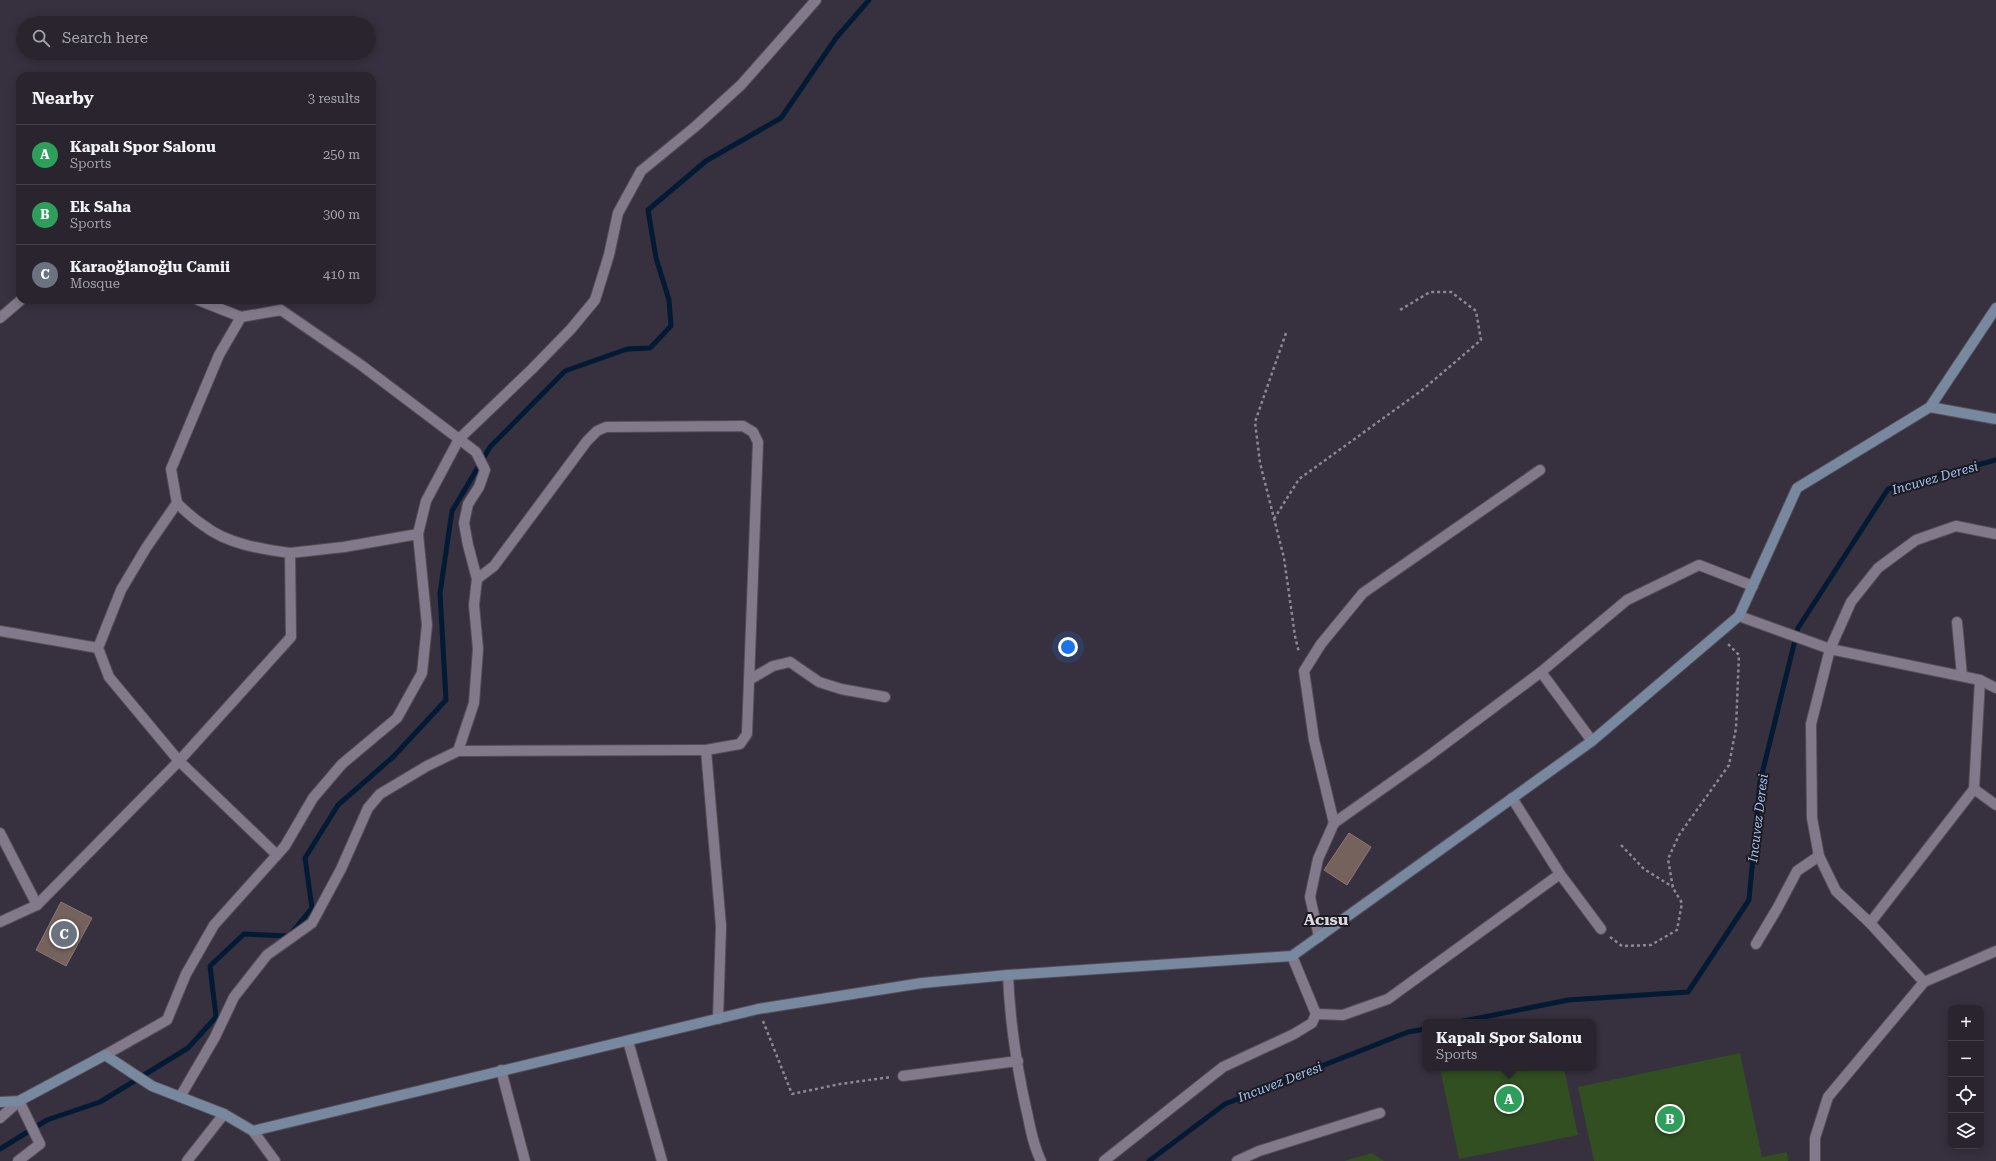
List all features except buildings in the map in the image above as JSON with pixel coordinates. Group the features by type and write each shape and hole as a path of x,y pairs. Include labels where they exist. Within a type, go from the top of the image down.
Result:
{"street":[{"path":"0,1118 18,1101 167,1020 186,974 214,925 285,846 313,798 342,764 397,718 422,673 427,625 418,534 426,501 459,439 532,369 571,329 595,300 609,255 618,213 641,171 696,126 740,85 816,0"},
{"path":"0,318 16,304"},
{"path":"208,304 241,317 281,310 361,365 476,452 484,470 479,487 468,504 464,523 477,578 474,605 478,649 474,703 458,751"},
{"path":"253,1130 758,1009 922,983 1008,975 1292,956 1592,741 1739,616 1797,488 1930,407 1996,308"},
{"path":"241,317 219,355 171,468 177,504 204,526 236,542 262,549 290,553 344,547 418,534"},
{"path":"1930,407 1996,419"},
{"path":"180,1097 215,1037 234,997 267,955 312,923 341,869 368,808 380,794 427,766 458,751 706,750 740,744 747,734 758,442 753,432 743,426 606,427 597,430 587,441 494,566 477,578"},
{"path":"1334,823 1314,740 1304,671 1321,644 1363,593 1540,470"},
{"path":"177,504 146,548 121,590 98,648 109,677 179,761 277,855"},
{"path":"1924,982 1870,923 1836,891 1819,856 1812,818 1811,724 1830,649 1851,602 1878,568 1916,540 1956,526 1996,534"},
{"path":"0,922 37,905 179,761 291,636 290,553"},
{"path":"1319,937 1310,897 1318,859 1334,823 1426,758 1541,672 1627,600 1699,565 1753,586"},
{"path":"1739,616 1830,649 1980,680 1996,688"},
{"path":"1957,622 1962,676"},
{"path":"0,631 98,648"},
{"path":"749,680 773,666 790,662 819,682 841,689 885,697"},
{"path":"1541,672 1592,741"},
{"path":"1870,923 1974,789 1980,680"},
{"path":"706,750 721,926 718,1019"},
{"path":"1974,789 1996,806"},
{"path":"1512,798 1560,874 1601,929"},
{"path":"0,833 37,905"},
{"path":"1756,944 1778,908 1797,871 1819,856"},
{"path":"1316,1014 1343,1015 1388,999 1560,874"},
{"path":"1815,1161 1815,1138 1828,1097 1924,982 1996,951"},
{"path":"1104,1161 1223,1067 1294,1034 1312,1022 1316,1014 1292,956"},
{"path":"1008,975 1010,1016 1024,1100 1036,1152 1041,1161"},
{"path":"628,1041 662,1161"},
{"path":"105,1055 152,1086 224,1114 253,1130 275,1161"},
{"path":"904,1076 1018,1061"},
{"path":"501,1070 525,1161"},
{"path":"0,1102 18,1101"},
{"path":"18,1101 40,1144 18,1161"},
{"path":"188,1161 224,1114"},
{"path":"1237,1161 1258,1151 1380,1114"}],"path":[{"path":"1274,519 1299,479 1421,390 1481,340 1476,311 1452,292 1430,292 1400,310"},
{"path":"1286,333 1255,422 1260,463 1284,558 1295,636 1304,671"},
{"path":"1601,929 1622,946 1651,945 1677,930 1682,903 1673,888 1668,859 1679,835 1729,765 1736,728 1739,655 1718,634"},
{"path":"1621,845 1644,870 1673,888"},
{"path":"758,1009 792,1094 840,1084 904,1076"}],"green space":[{"path":"1740,1053 1762,1157 1787,1152 1788,1161 1594,1161 1578,1087"},
{"path":"1441,1071 1565,1071 1578,1135 1459,1159"},
{"path":"1372,1153 1384,1161 1344,1161"}],"waterway":[{"path":"0,1149 47,1120 100,1102 188,1048 216,1017 210,966 244,934 289,936 312,908 305,858 338,805 393,757 446,700 440,593 452,511 490,447 565,371 627,349 650,348 671,326 669,300 656,258 648,210 706,161 781,118 836,38 869,0"},
{"name":"Incuvez Deresi","path":"1474,1019 1568,1000 1688,992 1749,900 1760,782 1798,628 1888,489 1996,460"},
{"name":"Incuvez Deresi","path":"1149,1161 1225,1104 1408,1032 1422,1030"}],"place":[{"name":"Karaoğlanoğlu Camii","path":"64,934"},
{"name":"Kapalı Spor Salonu","path":"1509,1099"},
{"name":"Ek Saha","path":"1670,1119"}],"district":[{"name":"Acısu","path":"1326,919"}]}
